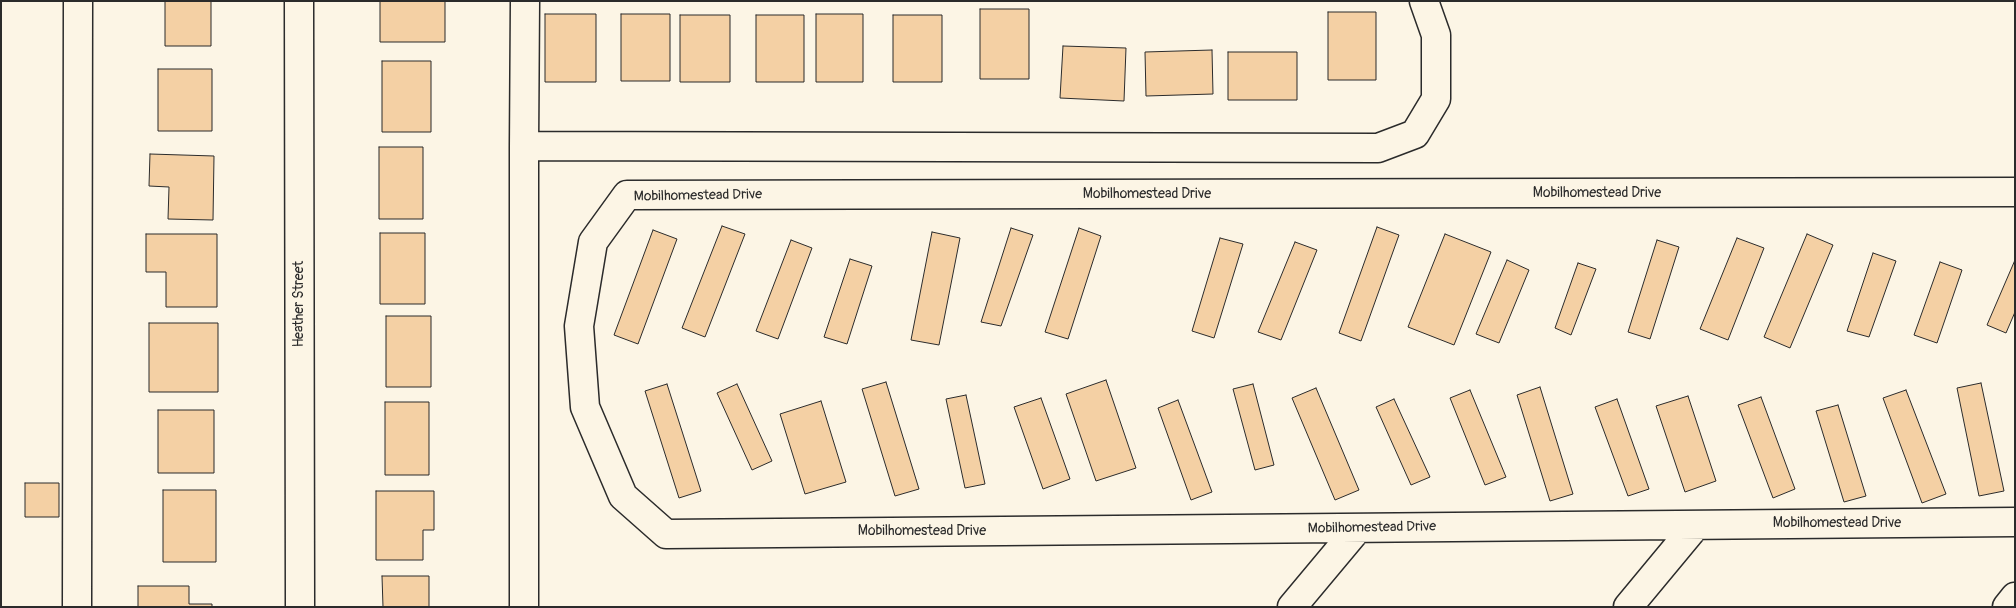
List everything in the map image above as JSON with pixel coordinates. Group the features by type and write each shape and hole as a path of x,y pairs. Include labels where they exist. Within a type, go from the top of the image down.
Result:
{"street":[{"path":"77,607 78,1"},
{"name":"Heather Street","path":"299,1 300,607"},
{"path":"524,607 525,1"},
{"path":"524,146 1378,148 1415,134 1436,99 1436,34 1424,1"},
{"name":"Mobilhomestead Drive","path":"2015,192 628,195 593,242 579,326 584,407 623,496 666,534 2015,522"},
{"path":"1628,607 1696,525"},
{"path":"1292,607 1358,528"},
{"path":"2007,607 2015,597"}],"building":[{"path":"165,1 211,1 211,46 165,46"},
{"path":"380,1 445,1 445,42 380,42"},
{"path":"980,9 1029,9 1029,79 980,79"},
{"path":"1328,12 1376,12 1376,80 1328,80"},
{"path":"545,14 596,14 596,82 545,82"},
{"path":"621,14 670,14 670,81 621,81"},
{"path":"816,14 863,14 863,82 816,82"},
{"path":"680,15 730,15 730,82 680,82"},
{"path":"756,15 804,15 804,82 756,82"},
{"path":"893,15 942,15 942,82 893,82"},
{"path":"1063,46 1126,48 1124,101 1060,98"},
{"path":"1212,50 1213,94 1146,96 1145,52"},
{"path":"1228,52 1297,52 1297,100 1228,100"},
{"path":"382,61 431,61 431,132 382,132"},
{"path":"158,69 212,69 212,131 158,131"},
{"path":"379,147 423,147 423,219 379,219"},
{"path":"150,154 214,156 213,220 168,219 169,187 149,186"},
{"path":"722,226 745,234 705,337 682,328"},
{"path":"1377,227 1399,235 1361,341 1339,333"},
{"path":"1011,228 1033,235 1001,326 981,322"},
{"path":"1079,228 1101,236 1068,339 1045,332"},
{"path":"653,230 677,239 638,344 614,335"},
{"path":"932,232 960,238 939,345 911,340"},
{"path":"380,233 425,233 425,304 380,304"},
{"path":"146,234 217,234 217,307 166,307 166,272 146,272"},
{"path":"1445,234 1491,252 1454,345 1408,327"},
{"path":"1807,234 1833,245 1790,348 1764,337"},
{"path":"1220,238 1243,244 1214,338 1192,331"},
{"path":"1737,238 1764,248 1728,340 1700,329"},
{"path":"791,240 812,248 778,339 756,331"},
{"path":"1657,240 1679,247 1650,339 1628,332"},
{"path":"1295,242 1317,250 1281,340 1258,332"},
{"path":"1873,253 1896,261 1869,337 1847,331"},
{"path":"850,259 872,266 847,344 824,337"},
{"path":"1507,260 1529,270 1499,343 1476,334"},
{"path":"2015,260 2015,312 2006,333 1987,325"},
{"path":"1940,262 1962,270 1937,343 1914,335"},
{"path":"1578,263 1596,269 1571,335 1555,328"},
{"path":"386,316 431,316 431,387 386,387"},
{"path":"149,323 218,323 218,392 149,392"},
{"path":"1106,380 1136,468 1096,481 1066,394"},
{"path":"886,382 919,489 895,496 862,389"},
{"path":"1981,383 2004,491 1979,496 1957,388"},
{"path":"667,384 701,491 679,498 645,391"},
{"path":"737,384 772,461 752,470 717,393"},
{"path":"1253,384 1274,465 1255,470 1233,389"},
{"path":"1540,387 1573,494 1550,501 1517,395"},
{"path":"1316,388 1359,490 1335,500 1292,398"},
{"path":"1470,390 1506,477 1485,485 1450,398"},
{"path":"1906,390 1946,494 1922,503 1883,398"},
{"path":"966,395 985,484 965,488 946,399"},
{"path":"1688,396 1716,481 1685,492 1656,406"},
{"path":"1761,397 1795,489 1773,498 1738,405"},
{"path":"1041,398 1070,479 1043,489 1014,407"},
{"path":"1394,399 1430,477 1411,485 1376,407"},
{"path":"1617,399 1649,489 1628,496 1595,407"},
{"path":"1178,400 1212,492 1191,500 1158,408"},
{"path":"821,401 846,482 805,494 780,414"},
{"path":"385,402 429,402 429,475 385,475"},
{"path":"1838,405 1866,496 1844,502 1816,411"},
{"path":"158,410 214,410 214,473 158,473"},
{"path":"25,483 59,483 59,517 25,517"},
{"path":"163,490 216,490 216,562 163,562"},
{"path":"376,491 434,491 434,530 423,530 423,560 376,560"},
{"path":"382,576 429,576 429,607 383,607"},
{"path":"138,586 189,586 189,604 212,604 212,607 138,607"}]}
